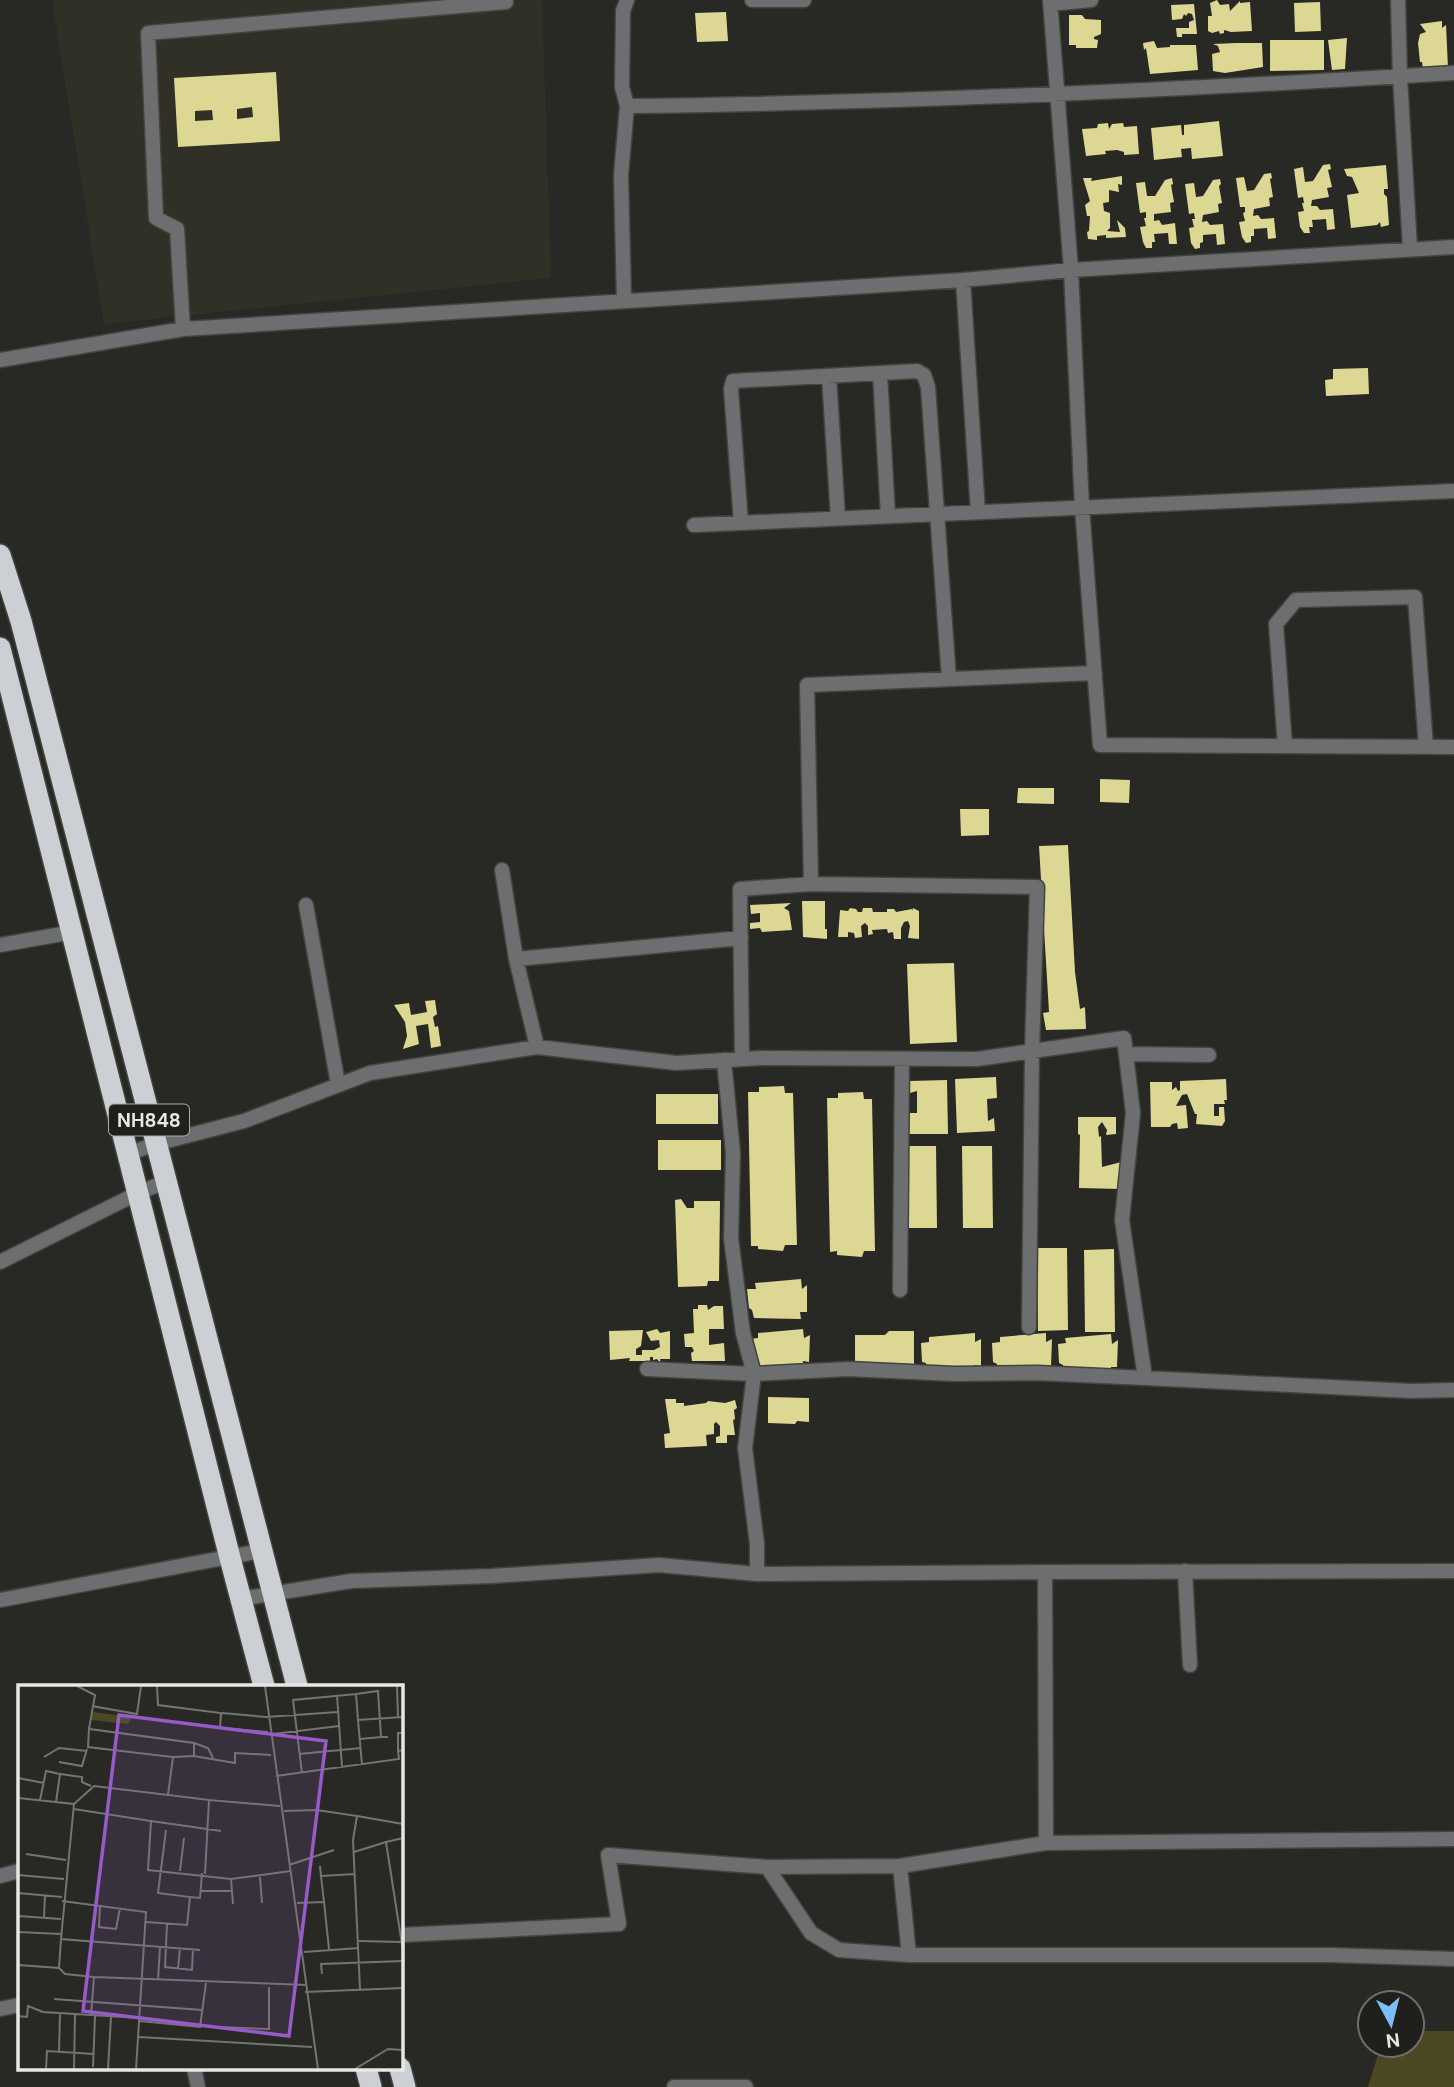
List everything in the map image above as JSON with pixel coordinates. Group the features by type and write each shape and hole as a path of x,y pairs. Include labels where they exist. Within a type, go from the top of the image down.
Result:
{"highway":[{"name":"NH848","path":"0,555 21,621 230,1436 297,1685"},
{"name":"NH848","path":"0,648 264,1685"},
{"path":"168,1313 197,1306"},
{"path":"201,1443 230,1436"},
{"path":"401,2070 405,2087"}],"street":[{"path":"624,300 621,175 627,106 622,87 623,11 627,0"},
{"path":"752,0 804,0"},
{"path":"1091,0 1050,2 1071,270 1082,507 1100,745 1454,747"},
{"path":"1398,0 1399,76 1410,248"},
{"path":"183,329 177,229 156,218 148,33 506,2"},
{"path":"627,106 774,105 1058,94 1454,73"},
{"path":"0,360 183,329 1454,247"},
{"path":"963,280 978,512"},
{"path":"741,523 731,389 733,382 917,371 924,376 928,387 949,679"},
{"path":"880,373 888,516"},
{"path":"829,376 838,518"},
{"path":"695,525 1454,491"},
{"path":"1285,746 1276,624 1296,600 1415,597 1426,747"},
{"path":"811,884 807,685 1095,673"},
{"path":"502,870 516,959 537,1046"},
{"path":"743,1059 740,889 811,884 1037,887 1029,1327"},
{"path":"306,905 338,1084"},
{"path":"0,945 73,932"},
{"path":"516,959 741,938"},
{"path":"128,1154 155,1144 244,1121 370,1073 537,1046 676,1063 743,1059 977,1059 1124,1038 1133,1112 1122,1220 1145,1378"},
{"path":"1126,1054 1209,1055"},
{"path":"900,1290 902,1059"},
{"path":"724,1060 733,1153 731,1238 743,1333 754,1374 745,1448 757,1544 757,1574"},
{"path":"0,1262 165,1182"},
{"path":"647,1369 754,1374 848,1369 955,1374 1037,1373 1371,1389 1454,1390"},
{"path":"0,1600 230,1559 260,1551"},
{"path":"240,1599 351,1581 492,1576 659,1565 757,1574 1454,1571"},
{"path":"1185,1571 1190,1665"},
{"path":"1045,1572 1046,1843"},
{"path":"402,1935 619,1924 608,1855 767,1867 900,1866 1046,1843 1454,1839"},
{"path":"900,1866 909,1955"},
{"path":"767,1867 811,1933 839,1950 909,1955 1330,1955 1454,1959"},
{"path":"0,1876 18,1871"},
{"path":"0,2009 18,2005"},
{"path":"674,2087 746,2087"}],"shaded area":[{"path":"52,0 542,0 551,278 104,324"},
{"path":"1426,2031 1454,2031 1454,2087 1368,2087 1377,2059 1426,2059"}],"building":[{"path":"1217,0 1220,5 1229,4 1230,11 1240,1 1250,2 1252,31 1224,30 1224,33 1220,34 1219,31 1208,31 1208,16 1212,16 1210,3"},
{"path":"1320,2 1321,31 1295,32 1294,3"},
{"path":"1194,4 1197,34 1182,34 1182,37 1177,37 1176,28 1189,28 1189,22 1194,20 1192,14 1188,13 1186,16 1184,14 1182,19 1172,20 1171,5"},
{"path":"726,12 728,41 697,42 695,13"},
{"path":"1069,15 1101,20 1101,34 1094,37 1098,40 1097,48 1076,48 1076,45 1069,45"},
{"path":"1442,21 1442,28 1446,25 1448,68 1423,69 1418,43 1420,34 1426,32 1420,24"},
{"path":"1347,38 1345,69 1332,70 1328,40"},
{"path":"1270,40 1324,40 1324,70 1270,71"},
{"path":"1154,41 1157,48 1196,45 1198,70 1150,74 1143,43"},
{"path":"1262,43 1263,67 1225,73 1213,71 1212,54 1220,52 1218,46 1213,44"},
{"path":"276,72 280,141 178,147 174,78","holes":["252,107 253,117 237,119 237,109","212,110 213,120 195,121 195,111"]},
{"path":"1219,121 1223,156 1192,159 1191,148 1181,149 1182,157 1154,160 1151,128 1181,125 1184,135 1184,125"},
{"path":"1108,123 1109,129 1112,124 1137,126 1139,154 1124,155 1124,152 1117,150 1086,156 1082,129 1097,128 1098,124"},
{"path":"1330,164 1331,169 1328,170 1332,187 1327,188 1329,197 1312,200 1311,206 1317,206 1320,210 1333,209 1335,229 1327,230 1326,219 1312,220 1310,233 1304,233 1300,227 1298,212 1304,211 1304,203 1303,197 1298,198 1294,169 1303,167 1305,182 1313,181 1323,165"},
{"path":"1386,165 1388,189 1384,189 1384,194 1387,197 1389,225 1381,227 1380,222 1377,225 1351,228 1347,195 1359,193 1352,177 1347,176 1344,169"},
{"path":"1271,173 1273,197 1269,198 1270,206 1254,209 1253,216 1258,215 1261,219 1274,218 1276,238 1268,239 1267,228 1254,229 1251,242 1246,243 1239,222 1245,221 1245,207 1240,207 1236,178 1244,177 1247,191 1254,190 1264,174"},
{"path":"1122,176 1122,185 1118,184 1119,192 1109,190 1109,202 1103,203 1104,211 1110,213 1110,228 1107,231 1120,232 1117,220 1125,228 1126,237 1106,238 1106,235 1097,236 1097,240 1088,239 1090,216 1087,216 1085,205 1090,201 1083,178 1092,178 1091,181"},
{"path":"1172,178 1174,202 1170,203 1171,212 1154,214 1154,221 1159,220 1162,225 1175,223 1177,244 1169,244 1168,233 1154,234 1155,242 1152,242 1152,248 1146,248 1140,227 1146,226 1146,212 1140,213 1136,183 1145,182 1147,196 1155,196 1165,180"},
{"path":"1220,179 1222,203 1218,204 1219,212 1203,215 1202,222 1207,221 1210,225 1223,224 1225,244 1217,245 1216,234 1203,235 1200,248 1195,249 1191,243 1189,228 1194,227 1192,219 1195,219 1194,213 1189,214 1185,184 1194,183 1196,197 1203,196 1213,180"},
{"path":"1368,368 1369,394 1326,396 1325,380 1333,379 1333,369"},
{"path":"1100,779 1130,780 1129,803 1100,802"},
{"path":"1018,788 1054,788 1054,804 1017,803"},
{"path":"960,809 989,809 989,835 961,836"},
{"path":"1068,845 1075,972 1080,1009 1085,1007 1086,1029 1046,1030 1043,1013 1049,1012 1039,846"},
{"path":"802,901 825,901 827,939 803,937"},
{"path":"791,903 784,908 789,911 792,930 762,932 760,928 750,929 750,923 760,922 760,913 751,914 750,905"},
{"path":"850,908 858,912 862,912 863,908 872,908 873,912 894,909 896,912 912,911 913,908 919,911 919,939 908,938 908,921 904,922 901,928 901,939 894,939 893,932 888,933 887,929 872,930 873,934 868,935 868,926 865,923 861,926 862,937 855,938 854,933 848,932 848,937 838,937 840,910 848,911"},
{"path":"954,963 957,1042 910,1044 907,964"},
{"path":"435,1000 437,1014 433,1017 435,1027 438,1026 441,1046 431,1048 428,1024 416,1026 419,1044 403,1049 407,1036 405,1022 394,1005 409,1003 411,1015 427,1012 425,1001"},
{"path":"996,1077 997,1098 987,1099 988,1121 994,1118 995,1131 957,1133 955,1079"},
{"path":"1226,1079 1227,1100 1224,1100 1225,1104 1214,1104 1214,1116 1219,1116 1219,1107 1224,1107 1225,1121 1222,1126 1196,1124 1197,1114 1187,1094 1182,1095 1176,1106 1186,1105 1188,1128 1178,1129 1177,1123 1170,1127 1151,1127 1150,1082 1172,1082 1172,1090 1176,1087 1178,1091 1180,1081"},
{"path":"947,1080 948,1134 907,1134 906,1113 917,1113 917,1091 910,1093 909,1081"},
{"path":"784,1086 785,1093 793,1093 797,1245 785,1245 783,1251 758,1249 758,1246 751,1246 748,1092 759,1092 759,1087"},
{"path":"863,1092 864,1099 872,1099 875,1251 864,1251 862,1257 837,1255 837,1251 830,1252 827,1098 838,1098 838,1093"},
{"path":"656,1094 718,1094 718,1124 656,1124"},
{"path":"1078,1117 1116,1117 1116,1134 1106,1135 1107,1130 1102,1122 1098,1127 1102,1167 1121,1162 1121,1189 1079,1188"},
{"path":"658,1140 721,1140 721,1170 658,1170"},
{"path":"906,1146 936,1146 937,1228 907,1228"},
{"path":"962,1146 992,1146 993,1228 963,1228"},
{"path":"681,1199 687,1208 694,1208 694,1201 720,1201 719,1281 708,1281 707,1286 678,1287 675,1200"},
{"path":"1037,1248 1067,1248 1068,1330 1038,1331"},
{"path":"1114,1249 1115,1332 1085,1332 1084,1250"},
{"path":"801,1279 802,1289 807,1285 807,1312 800,1312 801,1319 754,1318 749,1308 747,1289 756,1289 755,1283"},
{"path":"698,1305 707,1305 708,1310 714,1306 723,1306 724,1329 709,1329 709,1345 724,1343 725,1361 692,1361 692,1347 685,1347 684,1334 694,1333 693,1309 698,1309"},
{"path":"657,1329 660,1333 670,1331 670,1359 660,1359 661,1364 657,1359 653,1360 653,1357 650,1357 650,1361 629,1361 630,1358 610,1360 609,1331 643,1330 641,1346 636,1349 636,1355 642,1355 642,1350 660,1347 659,1340 651,1341 646,1332"},
{"path":"803,1329 804,1338 810,1335 809,1362 803,1361 803,1369 757,1368 750,1339 758,1338 758,1333"},
{"path":"889,1331 914,1331 914,1367 855,1368 855,1335 885,1335"},
{"path":"975,1333 975,1342 981,1339 981,1366 974,1365 974,1372 928,1372 926,1363 922,1362 921,1343 929,1342 929,1337"},
{"path":"1046,1333 1046,1342 1052,1339 1051,1366 1045,1365 1045,1373 999,1372 997,1364 993,1362 992,1343 1000,1342 1000,1337"},
{"path":"1111,1334 1112,1344 1118,1340 1117,1367 1111,1367 1111,1374 1065,1373 1063,1365 1059,1363 1058,1344 1066,1343 1065,1338"},
{"path":"768,1397 809,1398 809,1422 768,1423"},
{"path":"665,1399 676,1399 676,1403 684,1403 684,1406 708,1401 725,1403 735,1400 735,1435 727,1435 727,1443 716,1443 716,1437 720,1436 720,1426 716,1422 714,1434 706,1435 707,1446 665,1448 664,1434 670,1433"}]}
